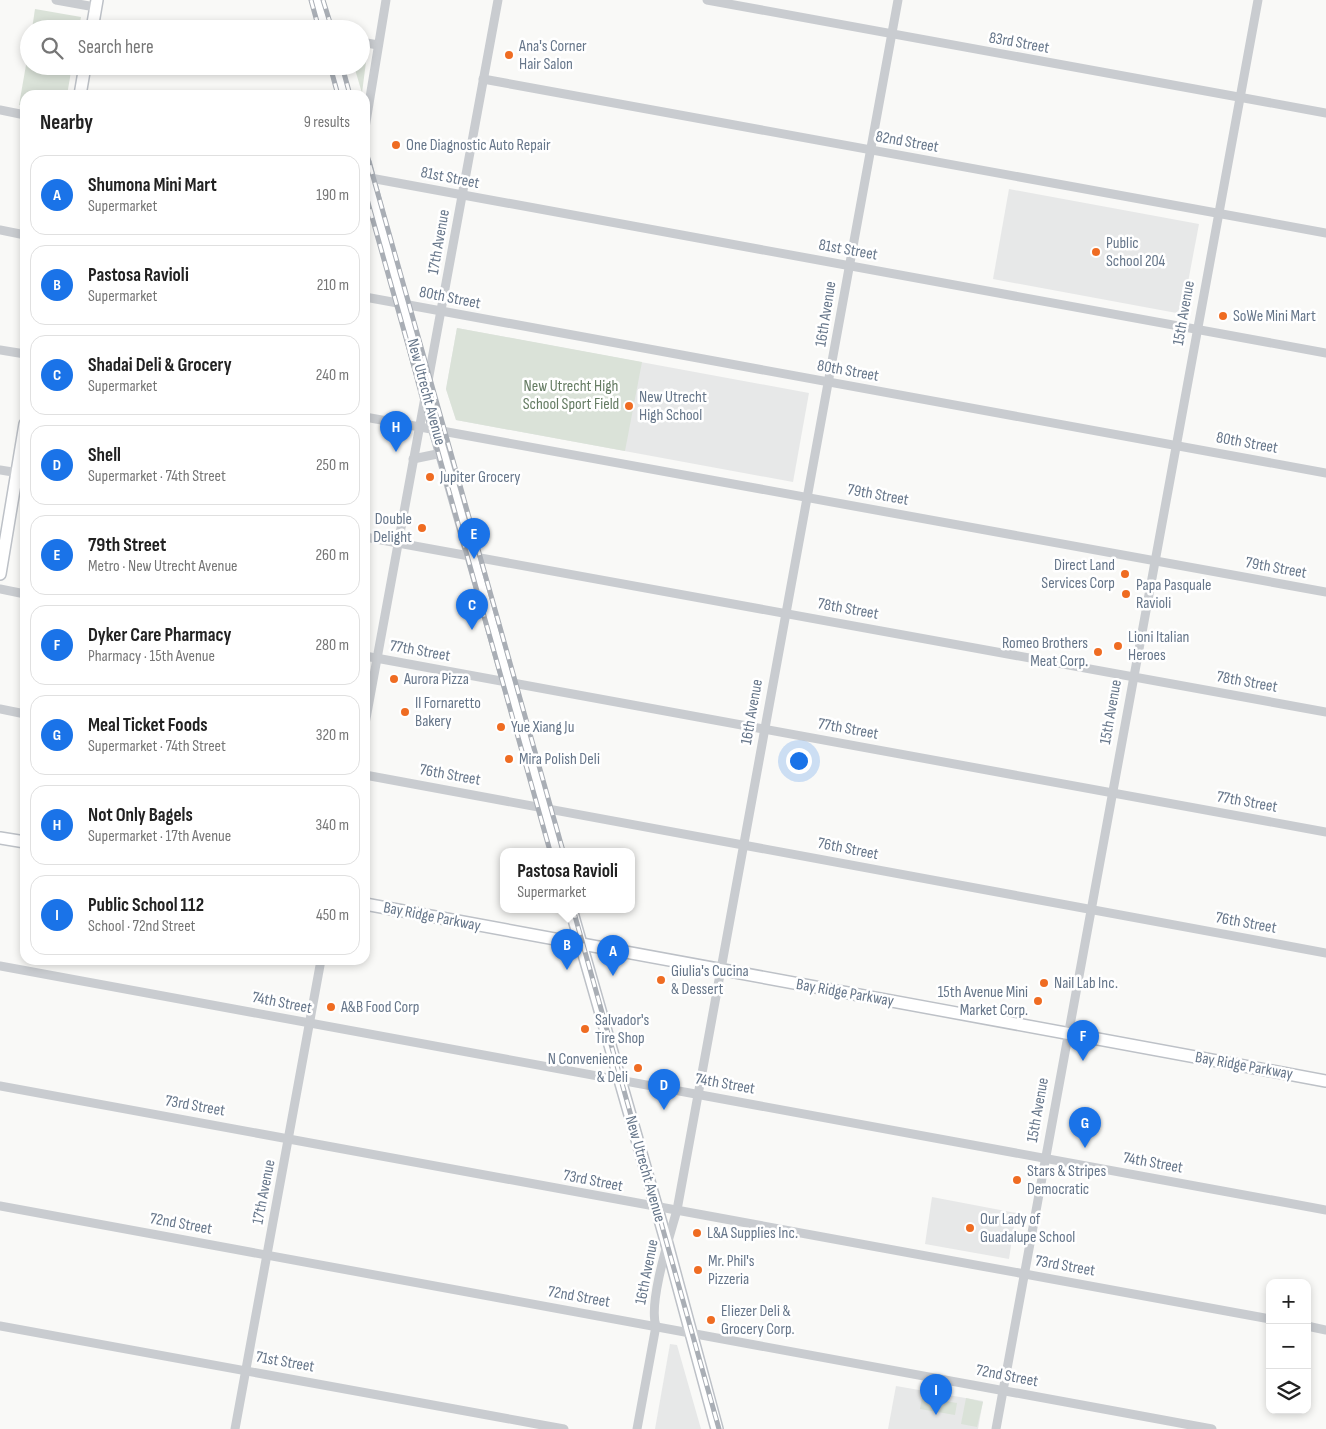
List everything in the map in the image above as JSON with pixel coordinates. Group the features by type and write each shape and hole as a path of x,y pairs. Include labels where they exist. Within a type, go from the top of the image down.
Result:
{"street":[{"path":"56,0 96,4 93,20"},
{"path":"317,0 323,20"},
{"path":"370,96 386,0"},
{"name":"17th Avenue","path":"370,699 498,0"},
{"name":"83rd Street","path":"707,0 1326,114"},
{"name":"16th Avenue","path":"637,1429 656,1326 654,1316 667,1244 677,1210 742,845 830,383 849,266 872,151 898,0"},
{"name":"15th Avenue","path":"996,1429 1258,0"},
{"path":"370,44 378,45"},
{"path":"81,90 83,75"},
{"path":"338,75 343,90"},
{"name":"82nd Street","path":"483,79 1326,233"},
{"path":"0,110 20,114"},
{"name":"81st Street","path":"370,178 1326,353"},
{"name":"New Utrecht Avenue","path":"370,188 435,429 555,848"},
{"path":"0,230 20,234"},
{"name":"80th Street","path":"370,299 1326,472"},
{"path":"0,350 20,353"},
{"name":"79th Street","path":"370,417 1326,592"},
{"path":"413,459 442,453"},
{"path":"0,470 20,474"},
{"path":"0,574 20,479"},
{"name":"78th Street","path":"370,538 1326,712"},
{"path":"0,589 20,593"},
{"name":"77th Street","path":"370,657 1326,832"},
{"path":"0,709 20,713"},
{"name":"76th Street","path":"370,776 1326,953"},
{"path":"0,838 20,841"},
{"name":"Bay Ridge Parkway","path":"370,905 1326,1081"},
{"name":"New Utrecht Avenue","path":"572,913 657,1207 718,1429"},
{"name":"17th Avenue","path":"235,1429 321,965"},
{"name":"74th Street","path":"0,966 1326,1210"},
{"name":"73rd Street","path":"0,1086 1266,1318"},
{"name":"72nd Street","path":"0,1206 1212,1429"},
{"name":"71st Street","path":"0,1326 564,1429"},
{"path":"1311,1327 1326,1330"}],"shaded area":[{"name":"Public School 204","path":"1009,189 1199,224 1182,314 993,279"},
{"name":"New Utrecht High School","path":"457,328 809,393 793,482 456,420 446,389"},
{"name":"Our Lady of Guadalupe School","path":"932,1197 1016,1213 1009,1259 925,1244"},
{"path":"670,1344 677,1345 701,1429 655,1429"},
{"path":"896,1386 983,1401 978,1429 888,1429"}],"green space":[{"path":"35,9 81,17 80,20 33,20"},
{"path":"24,75 70,75 68,90 22,90"},
{"path":"357,75 364,75 361,90"},
{"name":"New Utrecht High School Sport Field","path":"457,328 642,362 625,451 456,420 446,389"},
{"path":"922,1397 957,1403 955,1415 920,1409"},
{"path":"966,1398 983,1402 977,1427 961,1424"}],"railway":[{"path":"311,0 317,20"},
{"path":"323,0 329,20"},
{"path":"332,75 337,90"},
{"path":"344,75 349,90"},
{"path":"370,166 562,848"},
{"path":"370,210 549,848"},
{"path":"574,913 719,1429"}],"place":[{"name":"Ana's Corner Hair Salon","path":"509,55"},
{"name":"One Diagnostic Auto Repair","path":"396,145"},
{"name":"Public School 204","path":"1096,252"},
{"name":"SoWe Mini Mart","path":"1223,316"},
{"name":"New Utrecht High School","path":"629,406"},
{"name":"Not Only Bagels","path":"396,452"},
{"name":"Jupiter Grocery","path":"430,477"},
{"name":"Double Delight","path":"422,528"},
{"name":"79th Street","path":"474,559"},
{"name":"Direct Land Services Corp","path":"1125,574"},
{"name":"Papa Pasquale Ravioli","path":"1126,594"},
{"name":"Shadai Deli & Grocery","path":"472,630"},
{"name":"Lioni Italian Heroes","path":"1118,646"},
{"name":"Romeo Brothers Meat Corp.","path":"1098,652"},
{"name":"Aurora Pizza","path":"394,679"},
{"name":"Il Fornaretto Bakery","path":"405,712"},
{"name":"Yue Xiang Ju","path":"501,727"},
{"name":"Mira Polish Deli","path":"509,759"},
{"name":"Pastosa Ravioli","path":"567,970"},
{"name":"Shumona Mini Mart","path":"613,976"},
{"name":"Giulia's Cucina & Dessert","path":"661,980"},
{"name":"Nail Lab Inc.","path":"1044,983"},
{"name":"15th Avenue Mini Market Corp.","path":"1038,1001"},
{"name":"A&B Food Corp","path":"331,1007"},
{"name":"Salvador's Tire Shop","path":"585,1029"},
{"name":"Dyker Care Pharmacy","path":"1083,1061"},
{"name":"N Convenience & Deli","path":"638,1068"},
{"name":"Shell","path":"664,1110"},
{"name":"Meal Ticket Foods","path":"1085,1148"},
{"name":"Stars & Stripes Democratic","path":"1017,1180"},
{"name":"Our Lady of Guadalupe School","path":"970,1228"},
{"name":"L&A Supplies Inc.","path":"697,1233"},
{"name":"Mr. Phil's Pizzeria","path":"698,1270"},
{"name":"Eliezer Deli & Grocery Corp.","path":"711,1320"},
{"name":"Public School 112","path":"936,1415"}]}
